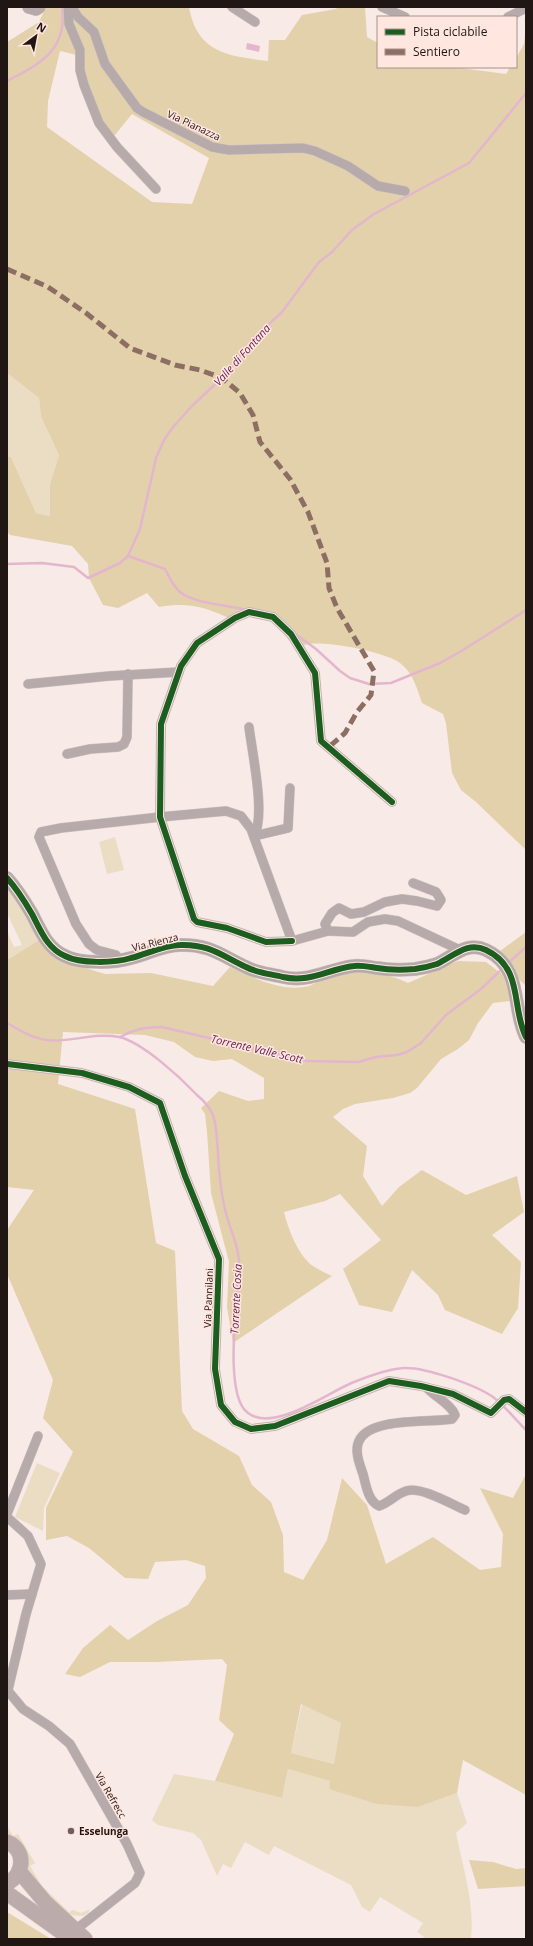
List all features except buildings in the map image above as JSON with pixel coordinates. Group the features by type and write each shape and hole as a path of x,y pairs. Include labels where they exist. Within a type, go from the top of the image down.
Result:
{"main road":[{"path":"7,1882 16,1877 20,1871 21,1865 19,1852 8,1842"},
{"path":"20,1871 32,1888 77,1936"},
{"path":"7,1893 77,1936"}],"street":[{"path":"29,7 36,9 39,7"},
{"path":"68,7 69,24 80,50 80,70 97,119 107,136 156,189"},
{"name":"Via Pianazza","path":"72,7 78,17 94,32 105,64 137,108 142,112 206,144 221,149 303,148 315,151 348,166 378,186 405,192"},
{"path":"232,7 255,22"},
{"path":"382,7 403,16"},
{"path":"510,16 526,8"},
{"path":"392,802 321,741 315,673 291,634 273,617 249,612 235,618 197,643 181,666 162,724 160,817 194,919 197,922 227,928 266,942 292,941 328,930 353,932 368,922 386,919 398,921 460,950"},
{"path":"28,684 128,674 179,672"},
{"path":"67,754 90,749 118,747 124,744 127,737 128,674"},
{"path":"249,727 260,811 257,831 254,836"},
{"path":"254,836 292,828 290,788"},
{"path":"120,961 116,955 97,950 89,944 76,924 39,837 41,832 61,828 160,817 226,812 241,816 251,829 254,836 292,941"},
{"name":"Via Rienza","path":"7,878 14,886 45,940 66,957 83,961 120,961 180,945 193,946 218,951 247,968 285,978 309,979 332,970 356,966 390,970 416,969 436,964 460,950 475,947 486,950 501,959 508,971 515,987 526,1036"},
{"path":"328,930 325,924 332,913 339,908 351,914 364,912 385,902 402,899 437,906 441,900 436,892 413,883"},
{"name":"Via Pannilani","path":"7,1064 82,1073 129,1087 160,1103 185,1176 219,1259 216,1368 221,1405 235,1422 251,1429 275,1426 389,1381 427,1388"},
{"path":"427,1388 453,1394 491,1413 495,1411 504,1400 509,1399 526,1412"},
{"path":"427,1388 453,1410 454,1415 452,1419 422,1422 403,1421 381,1426 362,1436 358,1442 360,1467 369,1495 379,1506 407,1490 416,1490 465,1510"},
{"path":"7,1514 38,1436"},
{"path":"7,1517 28,1536 41,1564 7,1692"},
{"path":"7,1596 32,1594"},
{"name":"Via Refrecc","path":"7,1692 23,1709 49,1726 70,1744 127,1844 140,1873 135,1883 77,1936"}],"shaded area":[{"path":"46,7 189,7 193,22 199,34 207,43 228,54 268,61 269,40 285,40 302,15 336,9 338,7 365,7 367,37 377,42 377,68 461,68 506,74 509,68 517,68 517,56 524,44 526,25 526,850 476,802 461,790 452,773 446,723 443,714 422,703 411,676 400,663 382,655 338,645 304,645 297,650 271,619 246,615 233,620 214,612 189,605 159,607 147,593 118,608 103,605 89,578 88,564 72,546 10,535 7,532 7,456 11,457 36,513 50,516 50,484 59,455 41,417 39,398 7,373 7,42 39,22","holes":["60,51 77,55 104,129 110,141 132,114 209,158 192,204 152,202 47,127 48,101"]},
{"path":"247,43 260,46 259,52 246,49"},
{"path":"7,373 39,398 41,417 59,455 50,484 50,516 36,513 11,457 7,456"},
{"path":"115,837 124,870 107,874 99,842"},
{"path":"7,887 22,906 39,940 7,960 7,931 14,947 22,945 7,913"},
{"path":"526,932 526,986 512,973 500,951"},
{"path":"39,940 65,962 105,974 151,973 213,986 230,967 268,983 278,986 299,988 309,986 325,978 357,972 387,975 408,983 458,961 486,962 503,975 511,1001 493,1003 478,1023 469,1040 458,1049 441,1059 417,1088 410,1093 393,1098 355,1104 343,1109 333,1117 367,1146 363,1176 382,1206 399,1187 422,1170 466,1195 517,1176 524,1212 492,1235 521,1262 518,1308 502,1334 445,1310 438,1295 412,1270 392,1312 359,1305 343,1269 381,1240 340,1194 325,1201 284,1212 294,1240 305,1259 313,1266 332,1276 233,1343 227,1307 229,1262 211,1193 205,1114 201,1108 219,1091 248,1101 264,1099 264,1078 232,1059 213,1061 195,1057 174,1042 145,1035 63,1032 58,1084 135,1109 156,1243 175,1251 182,1411 193,1429 239,1456 252,1485 271,1502 283,1535 284,1572 303,1580 327,1540 342,1478 367,1505 386,1564 433,1537 480,1570 501,1567 503,1534 480,1488 513,1498 526,1474 526,1795 463,1760 457,1793 418,1807 377,1804 329,1789 330,1781 288,1769 282,1798 215,1781 234,1734 219,1720 227,1665 222,1659 156,1662 110,1662 80,1677 65,1674 83,1648 110,1625 128,1640 157,1621 188,1605 206,1578 205,1566 186,1560 155,1562 148,1579 125,1578 89,1548 67,1536 46,1540 46,1508 73,1452 43,1418 53,1380 7,1274 7,1230 34,1190 7,1187 7,960","holes":["301,1704 341,1723 334,1764 291,1753"]},
{"path":"37,1463 60,1473 44,1508 43,1531 15,1517"},
{"path":"302,1704 342,1723 334,1764 291,1753"},
{"path":"288,1769 331,1781 329,1789 418,1807 457,1793 467,1823 456,1833 470,1899 472,1926 471,1939 423,1939 424,1937 417,1932 423,1923 380,1897 370,1912 362,1907 351,1885 274,1846 269,1855 245,1842 231,1868 223,1864 217,1876 201,1840 193,1833 158,1825 152,1820 174,1774 215,1781 282,1798"},
{"path":"7,1826 13,1836 18,1834 35,1863 30,1866 42,1886 69,1912 73,1910 81,1913 90,1909 88,1913 83,1916 70,1915 35,1882 28,1868 28,1860 7,1835"},
{"path":"469,1860 493,1862 516,1869 526,1868 526,1886 478,1889"},
{"path":"7,1912 51,1939 7,1939"}],"waterway":[{"path":"7,81 40,61 49,54 56,45 61,34 63,22 62,7"},
{"name":"Valle di Fontana","path":"7,564 42,563 74,567 88,578 120,563 128,556 140,529 156,458 164,440 173,427 192,406 228,372 252,340 282,312 319,262 332,252 352,230 374,214 469,163 526,93"},
{"path":"128,556 165,569 175,587 186,596 203,602 247,610"},
{"path":"294,633 316,649 350,678 369,684 391,683 440,663 526,610"},
{"name":"Torrente Valle Scott","path":"508,963 526,947"},
{"name":"Torrente Valle Scott","path":"120,1037 140,1029 162,1027 307,1061 358,1062 376,1057 397,1055 407,1052 421,1043 446,1015 481,989 502,969"},
{"name":"Torrente Cosia","path":"7,1023 31,1036 46,1040 55,1041 100,1036 119,1037 128,1040 149,1053 171,1070 202,1099 210,1110 213,1115 216,1129 223,1201 239,1256 234,1365 236,1386 240,1403 248,1413 259,1418 272,1418 286,1415 366,1377 392,1370 413,1368 463,1382 485,1392 502,1404 526,1430"}],"marked path":[{"path":"7,269 48,287 86,313 130,348 175,365 200,370 222,378 240,393 253,415 260,442 290,479 308,512 327,563 329,588 337,608 374,671 371,695 357,712 345,733 329,747"}],"cycle path":[{"path":"292,941 266,942 227,928 197,922 194,919 160,817 161,724 181,666 197,643 235,618 249,612 273,617 291,634 315,673 321,741 392,802"},
{"path":"7,878 24,900 49,944 59,953 71,959 98,962 116,961 131,958 168,946 190,945 208,949 255,971 283,977 302,978 357,966 382,969 418,969 437,964 467,948 473,947 486,950 498,958 506,967 515,989 519,1014 526,1037"},
{"path":"7,1064 82,1073 129,1087 160,1103 185,1176 219,1259 215,1369 221,1405 235,1422 251,1429 275,1426 389,1381 421,1386 453,1394 491,1413 504,1400 509,1399 526,1412"}],"place":[{"name":"Esselunga","path":"71,1831"}]}
